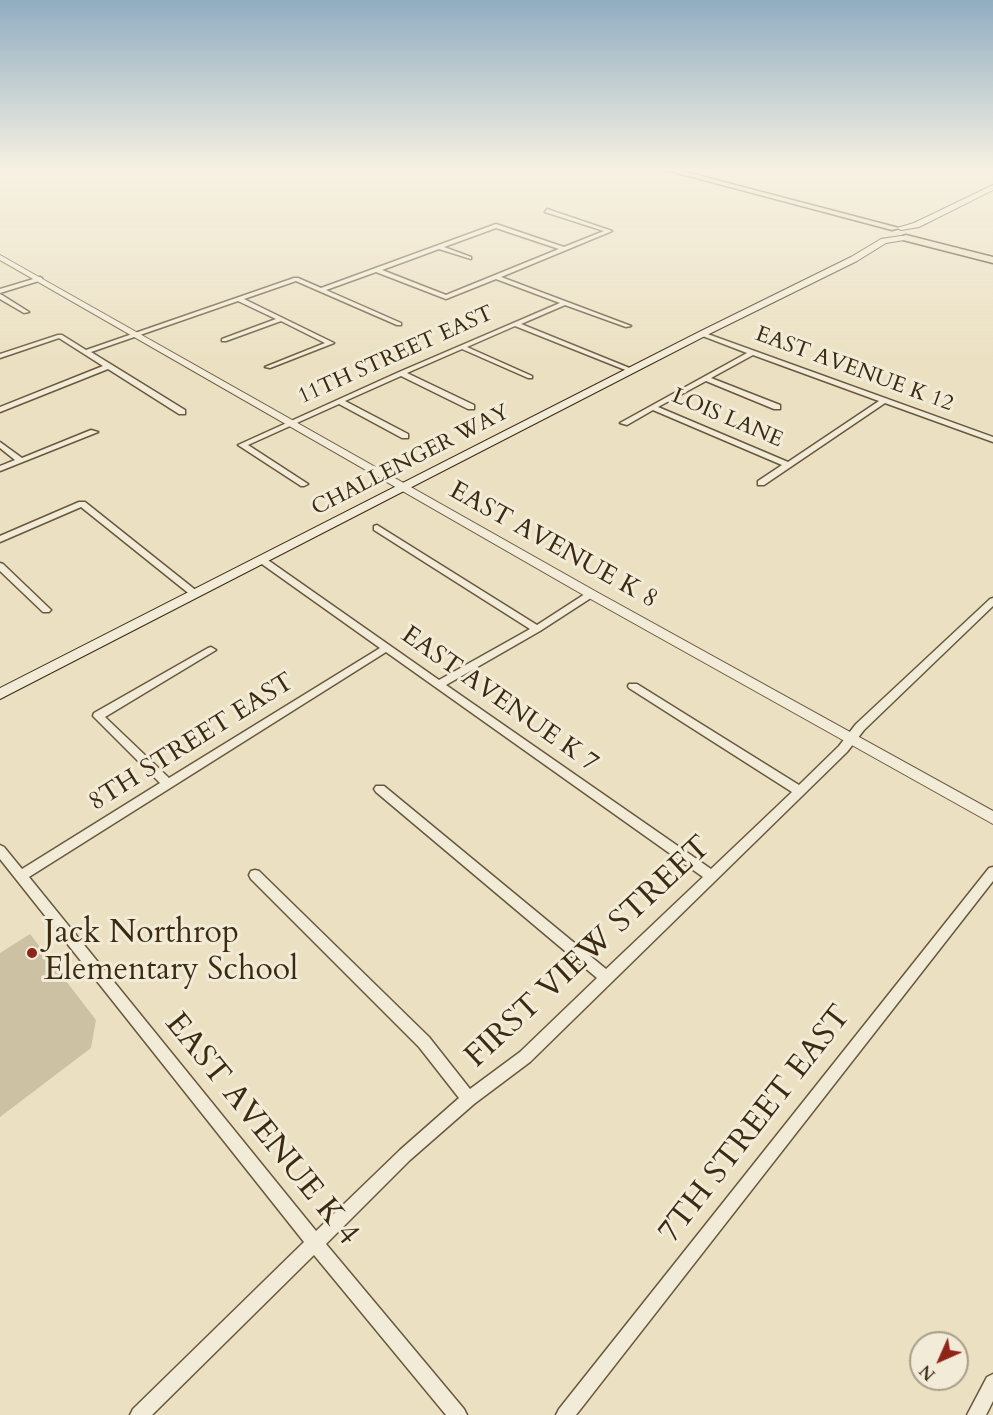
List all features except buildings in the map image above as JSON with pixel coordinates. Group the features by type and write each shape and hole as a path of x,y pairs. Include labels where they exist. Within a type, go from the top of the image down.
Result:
{"main road":[{"name":"CHALLENGER WAY","path":"0,694 840,264 881,236"},
{"name":"CHALLENGER WAY","path":"840,264 898,236"},
{"path":"916,236 993,258"}],"street":[{"path":"321,290 470,236"},
{"path":"526,236 564,249"},
{"path":"377,270 446,297 596,236"},
{"path":"441,247 469,258"},
{"name":"EAST AVENUE K 8","path":"0,257 591,594 993,818"},
{"path":"496,277 628,326"},
{"path":"0,291 40,279"},
{"path":"87,352 296,279 399,324"},
{"path":"0,296 26,312"},
{"path":"239,299 331,343 268,367"},
{"name":"11TH STREET EAST","path":"304,484 242,445 566,302"},
{"path":"224,340 281,319"},
{"path":"516,324 630,370"},
{"name":"EAST AVENUE K 12","path":"702,334 993,440"},
{"path":"0,356 60,336 182,412"},
{"path":"462,347 530,378"},
{"path":"624,423 753,352"},
{"path":"0,410 109,366"},
{"path":"401,373 471,407"},
{"path":"705,378 777,407"},
{"path":"761,483 885,400"},
{"path":"339,401 405,436"},
{"name":"LOIS LANE","path":"652,407 789,465"},
{"path":"0,469 94,432"},
{"path":"0,444 21,461"},
{"path":"0,539 82,504 195,594"},
{"path":"377,528 537,629"},
{"name":"EAST AVENUE K 7","path":"262,560 711,876"},
{"path":"0,566 46,610"},
{"path":"438,685 537,629 591,594"},
{"name":"FIRST VIEW STREET","path":"140,1415 405,1155 470,1099 525,1058 843,750 850,737 993,601"},
{"name":"8TH STREET EAST","path":"21,876 386,648"},
{"path":"169,785 98,716 210,650"},
{"path":"633,686 799,791"},
{"path":"380,789 607,978"},
{"name":"EAST AVENUE K 4","path":"0,850 315,1243 458,1415"},
{"name":"7TH STREET EAST","path":"565,1415 993,872"},
{"path":"255,875 424,1042 470,1099"},
{"path":"976,1415 993,1383"}],"shaded area":[{"name":"Jack Northrop Elementary School","path":"30,934 96,1020 91,1048 0,1117 0,953"}],"place":[{"name":"Jack Northrop Elementary School","path":"32,953"}]}
